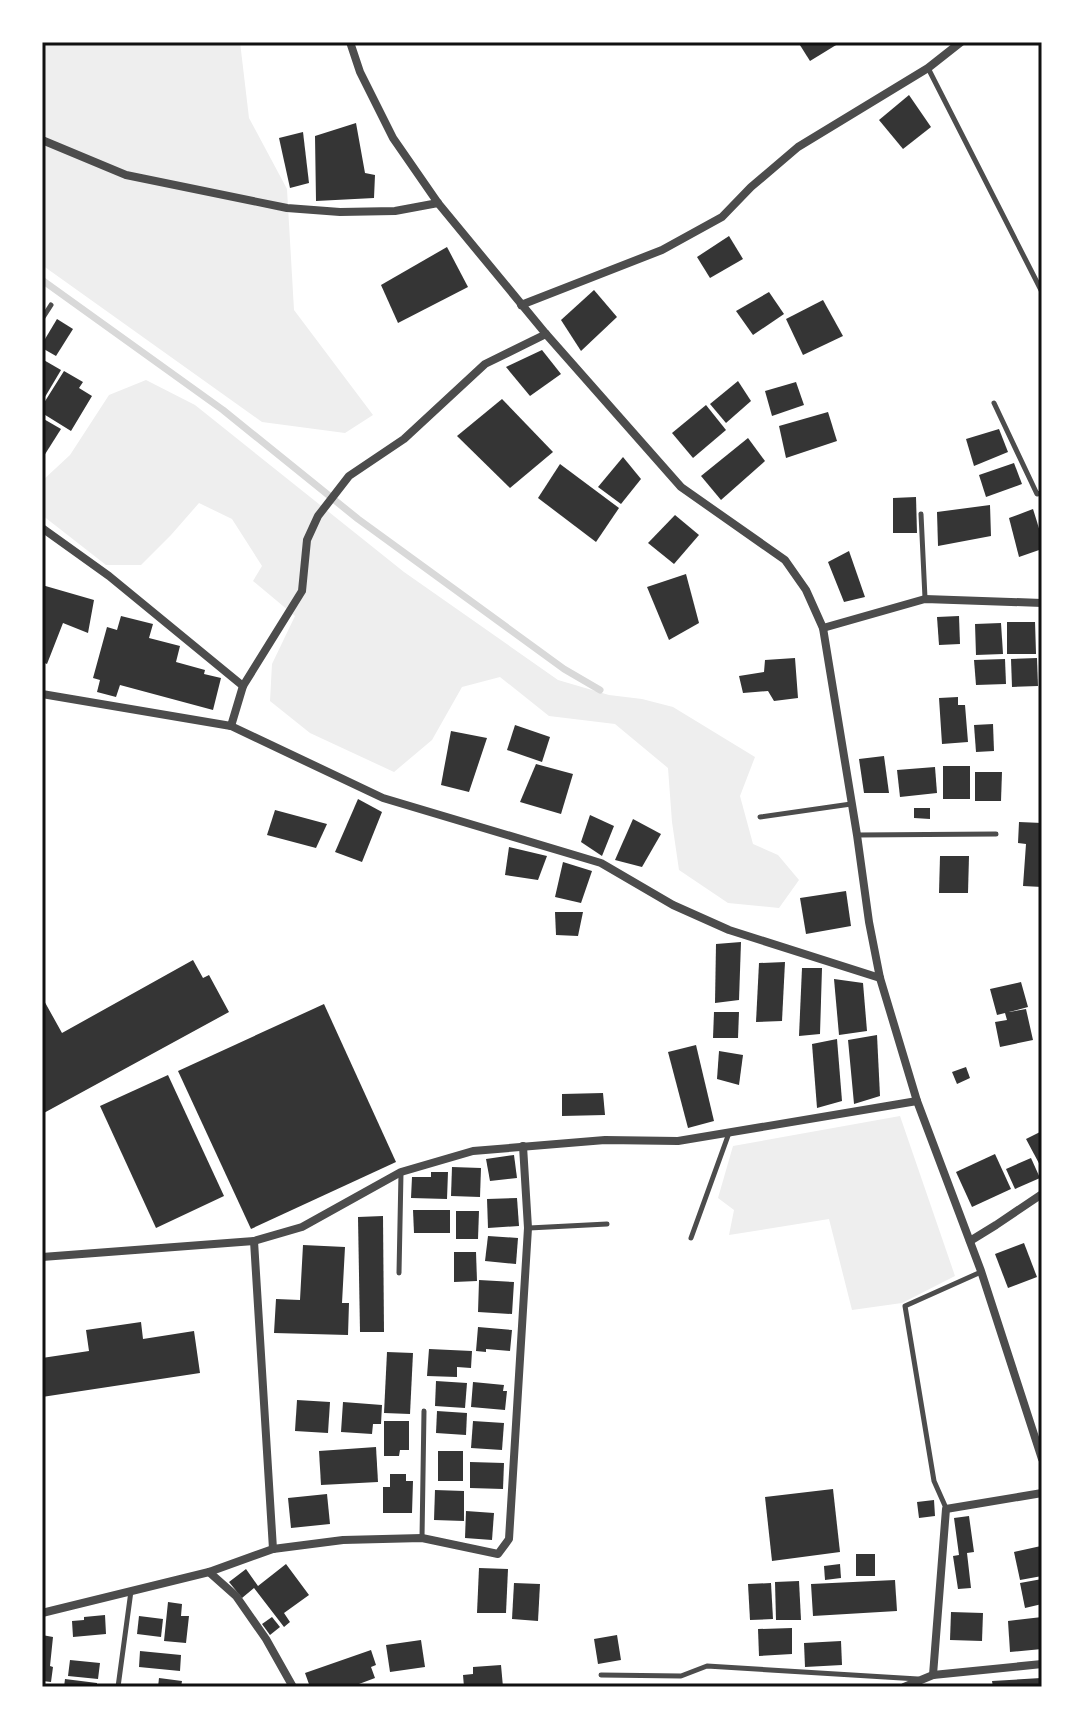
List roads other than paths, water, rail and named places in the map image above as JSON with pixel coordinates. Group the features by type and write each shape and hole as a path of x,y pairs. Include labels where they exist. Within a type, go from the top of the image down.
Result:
{"street":[{"path":"350,42 360,72 393,138 438,203 521,305 681,487 785,560 806,590 823,628 880,978 917,1101 981,1271 1042,1459"},
{"path":"521,305 662,250 722,217 751,187 798,147 928,68 961,42"},
{"path":"42,140 126,175 287,208 340,212 395,211 438,203"},
{"path":"231,726 243,686 302,591 307,540 318,516 349,476 404,439 485,364 546,334"},
{"path":"42,528 109,576 243,686"},
{"path":"823,628 925,599 1042,603"},
{"path":"42,694 231,726 383,798 601,863 673,905 729,930 880,978"},
{"path":"42,1257 254,1241 302,1227 401,1172 473,1151 605,1140 678,1141 917,1101"},
{"path":"42,1613 209,1572 273,1549 343,1540 422,1538 498,1554 509,1539 528,1228 523,1146"},
{"path":"970,1241 1042,1194"},
{"path":"254,1241 273,1549"},
{"path":"933,1675 946,1509 1042,1493"},
{"path":"209,1572 236,1596 266,1639 293,1687"},
{"path":"904,1687 933,1675 1042,1664"}],"lane":[{"path":"928,68 1042,292"},
{"path":"42,319 51,305"},
{"path":"994,403 1037,494 1042,493"},
{"path":"921,514 925,599"},
{"path":"760,817 851,804"},
{"path":"857,835 996,834"},
{"path":"691,1238 729,1133"},
{"path":"399,1273 401,1172"},
{"path":"528,1228 607,1224"},
{"path":"946,1509 934,1481 905,1306 981,1271"},
{"path":"422,1538 424,1411"},
{"path":"118,1687 131,1591"},
{"path":"601,1675 681,1676 707,1666 919,1680"}],"waterway":[{"path":"42,280 223,410 358,519 564,669 600,690"}]}
